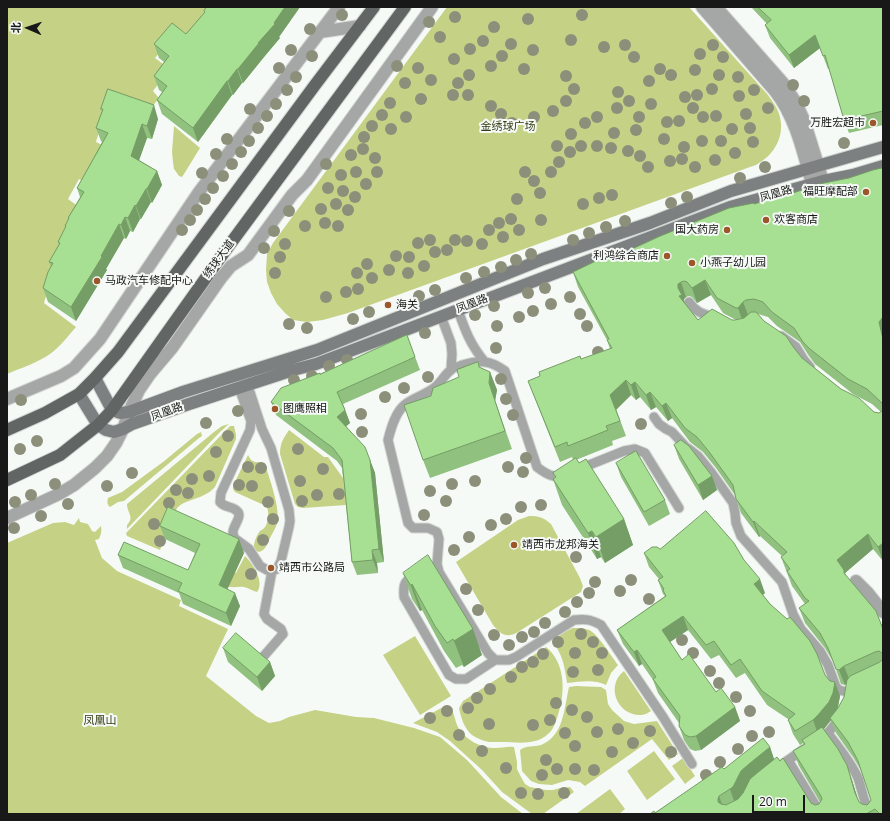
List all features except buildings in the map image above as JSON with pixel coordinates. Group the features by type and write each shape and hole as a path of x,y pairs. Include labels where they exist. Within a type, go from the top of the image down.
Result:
{"main road":[{"path":"7,430 45,413 79,394 118,352 374,7"},
{"name":"绣球大道","path":"7,480 60,455 98,424 112,410 220,257 405,7"},
{"name":"凤凰路","path":"112,410 120,413 129,412 184,392 317,350 544,259 650,223 731,191 883,147"},
{"name":"凤凰路","path":"98,424 106,430 114,432 189,404 316,364 730,207 883,166"},
{"path":"95,378 112,410"},
{"path":"79,394 98,424"}],"street":[{"path":"7,399 60,376 74,368 100,339 199,192 339,7"},
{"path":"7,518 59,494 74,485 107,456 123,429 139,390 150,374 172,348 220,278 231,266 248,255 292,195 307,180 432,7"},
{"path":"702,7 716,10 783,83 795,101 804,120 817,183"},
{"path":"320,32 360,26"},
{"path":"856,582 868,593 883,612"}],"lane":[{"path":"689,302 693,308 701,313 727,322"},
{"path":"458,310 469,340 484,361"},
{"path":"441,316 451,343 451,369"},
{"path":"773,331 796,347 804,360 816,372"},
{"path":"679,508 645,452 635,449 624,451 559,477 546,474 537,467 505,371 498,366 484,361 469,363 451,369 437,386 406,404 397,415 391,428 388,440 408,522 413,528 428,528 437,532 439,539 431,567 407,579 404,587 404,597 449,675 456,679 466,679 495,660 509,660 516,657 574,620 592,620 601,625 663,717 692,764"},
{"path":"243,387 271,448 290,520 281,561 277,569 272,571 260,566 249,549 234,538 233,532 238,513 220,502 221,493 250,430 251,421 243,387"},
{"path":"654,417 660,424 672,432 686,447 698,456 733,503 736,523 741,536 782,582 793,614 801,628 820,651 828,665 836,687 847,697 839,719 822,739 799,752 770,773"},
{"path":"431,567 440,572 488,653 495,660"},
{"path":"264,657 283,634 281,629 267,619 264,614 272,571"},
{"path":"828,733 851,765 857,777 870,814"},
{"path":"788,760 821,814"}],"green space":[{"path":"7,7 215,7 196,42 180,29 155,58 170,69 153,91 159,98 152,107 111,91 96,142 102,145 90,185 79,179 68,199 79,207 56,262 44,303 76,327 61,345 50,354 34,363 7,374"},
{"name":"金绣球广场","path":"447,7 689,7 768,95 780,117 781,132 779,139 771,153 758,164 348,313 323,320 307,322 293,320 277,304 271,293 267,282 267,254 273,243"},
{"path":"174,126 200,148 182,177 179,176 174,169 172,152"},
{"path":"229,424 127,529 127,525 131,517 127,504 214,432 222,426"},
{"path":"230,426 234,426 236,439 215,487 201,497 183,503 177,508 160,550 127,536 126,533"},
{"path":"289,430 324,457 328,457 343,478 346,505 303,508 298,507 295,504 280,454 282,441"},
{"path":"201,432 202,436 124,501 118,502 110,507 109,506 108,498 122,492"},
{"path":"248,455 251,460 255,462 265,463 274,494 278,517 277,524 266,546 259,552 254,550 254,543 260,531 265,528 267,523 267,508 266,506 235,492 233,489 233,486"},
{"path":"529,516 541,517 551,524 583,586 581,592 518,632 507,635 501,633 493,625 456,562 518,520"},
{"name":"凤凰山","path":"79,518 80,522 88,524 92,531 95,532 101,526 99,539 95,540 102,558 117,571 181,600 179,606 228,629 206,676 256,716 269,723 315,710 356,717 374,718 414,728 440,737 467,760 501,797 523,814 7,814 7,543 53,523 65,522 74,525"},
{"path":"245,556 251,563 259,578 260,584 257,592 244,587 224,585 200,557 236,573"},
{"path":"573,628 589,630 593,633 601,641 618,665 611,673 606,685 592,681 567,683 562,660 552,641"},
{"path":"415,636 451,696 420,715 383,655"},
{"path":"546,647 558,662 561,671 563,690 560,709 555,725 551,731 541,739 527,742 489,742 472,735 465,726 459,708 463,701"},
{"path":"624,671 651,711 642,715 634,714 621,706 617,700 615,685 618,678"},
{"path":"569,687 601,687 606,690 608,704 624,721 634,724 657,721 678,754 669,760 652,739 585,786 580,782 568,780 552,785 539,784 531,781 522,771 520,750 522,748 541,745 549,741 559,728 562,720"},
{"path":"447,705 452,710 461,732 469,739 484,747 514,747 517,769 525,784 530,787 546,790 570,787 574,792 543,814 532,814 502,792 482,770 450,741 437,732 413,723"},
{"path":"654,751 675,779 647,800 627,771"},
{"path":"683,758 695,776 685,784 672,766"},
{"path":"610,789 625,809 619,814 576,814"}],"place":[{"name":"万胜宏超市","path":"873,123"},
{"name":"福旺摩配部","path":"866,192"},
{"name":"欢客商店","path":"766,220"},
{"name":"国大药房","path":"727,230"},
{"name":"利鸿综合商店","path":"667,256"},
{"name":"小燕子幼儿园","path":"692,263"},
{"name":"马政汽车修配中心","path":"97,281"},
{"name":"海关","path":"388,305"},
{"name":"图鹰照相","path":"275,409"},
{"name":"靖西市龙邦海关","path":"514,545"},
{"name":"靖西市公路局","path":"271,568"}]}
